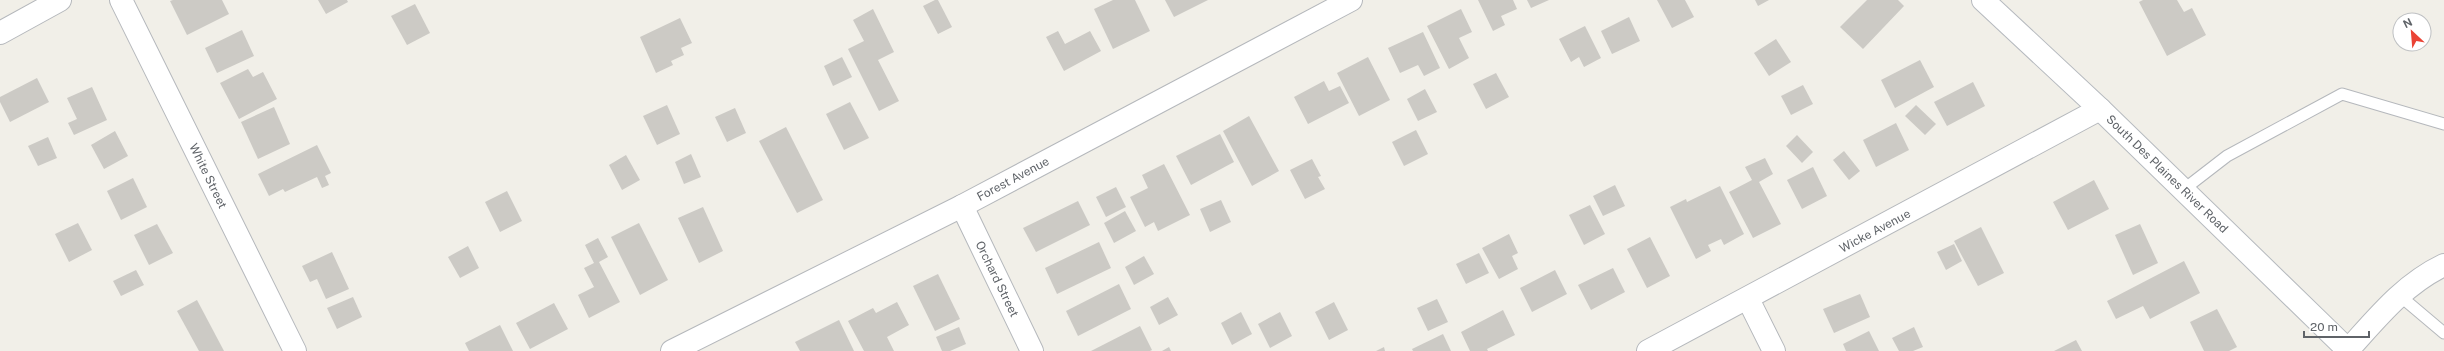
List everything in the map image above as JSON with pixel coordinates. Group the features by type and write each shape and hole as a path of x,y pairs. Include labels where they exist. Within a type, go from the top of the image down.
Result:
{"street":[{"path":"0,33 60,0"},
{"name":"White Street","path":"121,0 295,351"},
{"name":"Forest Avenue","path":"672,351 962,206 1351,0"},
{"name":"South Des Plaines River Road","path":"1983,0 2100,109 2349,350"},
{"name":"Wicke Avenue","path":"1648,351 1748,299 2100,109"},
{"name":"Orchard Street","path":"962,206 1032,351"},
{"path":"2349,350 2399,295 2428,273 2444,265"},
{"path":"1748,299 1774,351"}],"lane":[{"path":"2183,190 2227,156 2342,94 2444,124"},
{"path":"2399,295 2444,333"}],"building":[{"path":"222,0 229,14 187,35 170,1"},
{"path":"318,0 347,0 348,2 326,14"},
{"path":"938,0 952,27 938,34 923,6"},
{"path":"1113,0 1135,0 1150,31 1113,49 1094,9"},
{"path":"1165,0 1208,0 1174,17"},
{"path":"1478,0 1513,0 1517,9 1501,16 1505,25 1493,31"},
{"path":"1527,0 1549,0 1531,8"},
{"path":"1657,0 1685,0 1694,17 1672,28"},
{"path":"1755,0 1769,0 1758,6"},
{"path":"1867,0 1898,0 1904,6 1863,49 1840,27"},
{"path":"2143,0 2177,0 2184,12 2192,8 2206,35 2167,56 2139,2"},
{"path":"415,4 430,33 407,45 391,16"},
{"path":"873,9 894,52 878,60 899,101 879,111 848,49 864,41 853,20"},
{"path":"1461,9 1472,32 1459,38 1469,58 1449,69 1427,26"},
{"path":"1629,17 1640,41 1612,54 1601,31"},
{"path":"680,18 692,43 681,48 684,55 671,61 673,65 656,73 640,37"},
{"path":"1585,26 1601,58 1584,67 1579,57 1571,62 1559,39"},
{"path":"242,30 254,56 217,73 205,48"},
{"path":"1058,31 1065,44 1090,31 1101,51 1064,71 1046,37"},
{"path":"1423,32 1440,68 1424,76 1418,65 1400,73 1388,48"},
{"path":"1776,39 1791,62 1769,76 1754,53"},
{"path":"842,57 852,77 833,86 824,66"},
{"path":"1368,57 1390,100 1359,116 1337,73"},
{"path":"1920,60 1934,87 1895,108 1881,80"},
{"path":"248,69 253,77 263,72 277,99 239,119 220,83"},
{"path":"1496,73 1509,97 1486,109 1473,84"},
{"path":"37,78 49,102 10,122 0,102 0,97"},
{"path":"1324,81 1329,91 1340,86 1349,103 1308,124 1294,97"},
{"path":"1973,82 1985,106 1947,126 1934,102"},
{"path":"1803,85 1813,104 1791,115 1781,96"},
{"path":"92,87 107,120 74,135 68,123 77,119 67,98"},
{"path":"1425,89 1437,112 1418,121 1407,99"},
{"path":"850,102 869,138 844,150 826,114"},
{"path":"667,105 680,134 657,145 643,116"},
{"path":"1916,105 1936,124 1925,135 1905,116"},
{"path":"274,107 290,144 258,159 241,122"},
{"path":"735,108 746,133 727,142 715,117"},
{"path":"1249,116 1279,171 1252,186 1223,131"},
{"path":"1896,123 1909,150 1876,167 1863,140"},
{"path":"786,127 823,200 797,213 759,141"},
{"path":"1416,130 1428,154 1404,166 1392,142"},
{"path":"115,131 128,156 104,169 91,145"},
{"path":"1220,134 1234,162 1191,185 1176,156"},
{"path":"1797,135 1813,152 1802,163 1786,146"},
{"path":"48,137 57,158 38,166 28,146"},
{"path":"317,145 331,173 325,176 329,185 322,188 317,177 285,192 283,189 269,196 258,174"},
{"path":"1844,151 1860,171 1849,180 1833,160"},
{"path":"691,154 701,177 684,184 675,162"},
{"path":"626,155 640,180 622,190 609,165"},
{"path":"1765,158 1773,174 1759,182 1781,224 1753,238 1729,192 1752,180 1745,167"},
{"path":"1312,159 1321,176 1318,177 1325,189 1305,199 1290,170"},
{"path":"1164,164 1190,215 1158,231 1154,222 1145,227 1130,197 1148,188 1142,175"},
{"path":"1813,167 1827,196 1802,209 1787,180"},
{"path":"133,178 147,207 121,220 107,191"},
{"path":"2094,180 2109,209 2068,230 2053,202"},
{"path":"1615,185 1625,206 1603,216 1593,196"},
{"path":"1720,186 1744,234 1724,245 1721,239 1708,245 1711,251 1696,259 1670,207 1686,199 1687,202"},
{"path":"1116,187 1126,207 1106,217 1096,197"},
{"path":"507,191 522,221 500,232 485,202"},
{"path":"1221,200 1231,222 1210,232 1200,209"},
{"path":"1078,201 1090,225 1036,252 1023,228"},
{"path":"1590,205 1605,234 1584,245 1569,215"},
{"path":"703,207 723,251 699,263 678,218"},
{"path":"1125,211 1136,231 1114,243 1104,223"},
{"path":"78,223 92,250 69,262 55,234"},
{"path":"639,223 668,280 640,295 611,237"},
{"path":"157,224 173,253 149,265 134,235"},
{"path":"2140,224 2158,263 2133,275 2115,235"},
{"path":"1981,227 2004,273 1978,286 1954,241"},
{"path":"1509,234 1518,253 1512,256 1518,269 1499,279 1482,248"},
{"path":"1650,237 1670,276 1647,288 1627,249"},
{"path":"598,238 608,257 599,262 620,302 589,318 578,295 594,287 584,268 594,263 585,245"},
{"path":"1099,242 1111,268 1057,294 1045,268"},
{"path":"1954,244 1962,261 1946,270 1937,252"},
{"path":"468,246 479,268 460,278 448,257"},
{"path":"332,252 349,289 326,299 317,279 310,282 302,266"},
{"path":"1479,253 1489,273 1466,284 1456,264"},
{"path":"1144,256 1154,274 1134,285 1125,267"},
{"path":"2184,261 2200,293 2150,319 2143,306 2116,319 2107,301"},
{"path":"1613,268 1625,292 1591,310 1578,285"},
{"path":"136,270 144,285 121,296 113,281"},
{"path":"1555,270 1567,294 1532,312 1520,288"},
{"path":"938,274 960,319 935,331 913,286"},
{"path":"1119,284 1131,309 1078,336 1066,311"},
{"path":"1860,294 1870,317 1834,333 1823,309"},
{"path":"353,297 362,317 337,329 327,308"},
{"path":"1168,297 1178,315 1159,325 1150,307"},
{"path":"1437,299 1448,322 1428,331 1417,308"},
{"path":"197,300 224,351 199,351 177,311"},
{"path":"897,302 909,325 887,337 894,351 864,351 848,321 873,308 876,313"},
{"path":"1334,302 1348,330 1329,340 1315,312"},
{"path":"554,303 568,329 530,349 516,323"},
{"path":"2217,309 2237,347 2229,351 2204,351 2190,322"},
{"path":"1503,310 1515,335 1487,349 1488,351 1470,351 1461,332"},
{"path":"1241,312 1252,334 1232,345 1221,323"},
{"path":"1280,312 1292,336 1270,348 1258,324"},
{"path":"839,320 854,351 800,351 795,342"},
{"path":"500,325 513,351 469,351 465,343"},
{"path":"1140,326 1152,350 1091,351"},
{"path":"959,327 966,344 950,351 942,351 936,337"},
{"path":"1914,327 1923,347 1913,351 1899,351 1892,338"},
{"path":"1869,331 1879,351 1846,351 1843,344"},
{"path":"1443,334 1451,351 1413,351 1412,349"},
{"path":"2076,340 2082,351 2054,351"},
{"path":"1169,347 1171,351 1162,351"},
{"path":"1384,347 1385,351 1376,351"}]}
